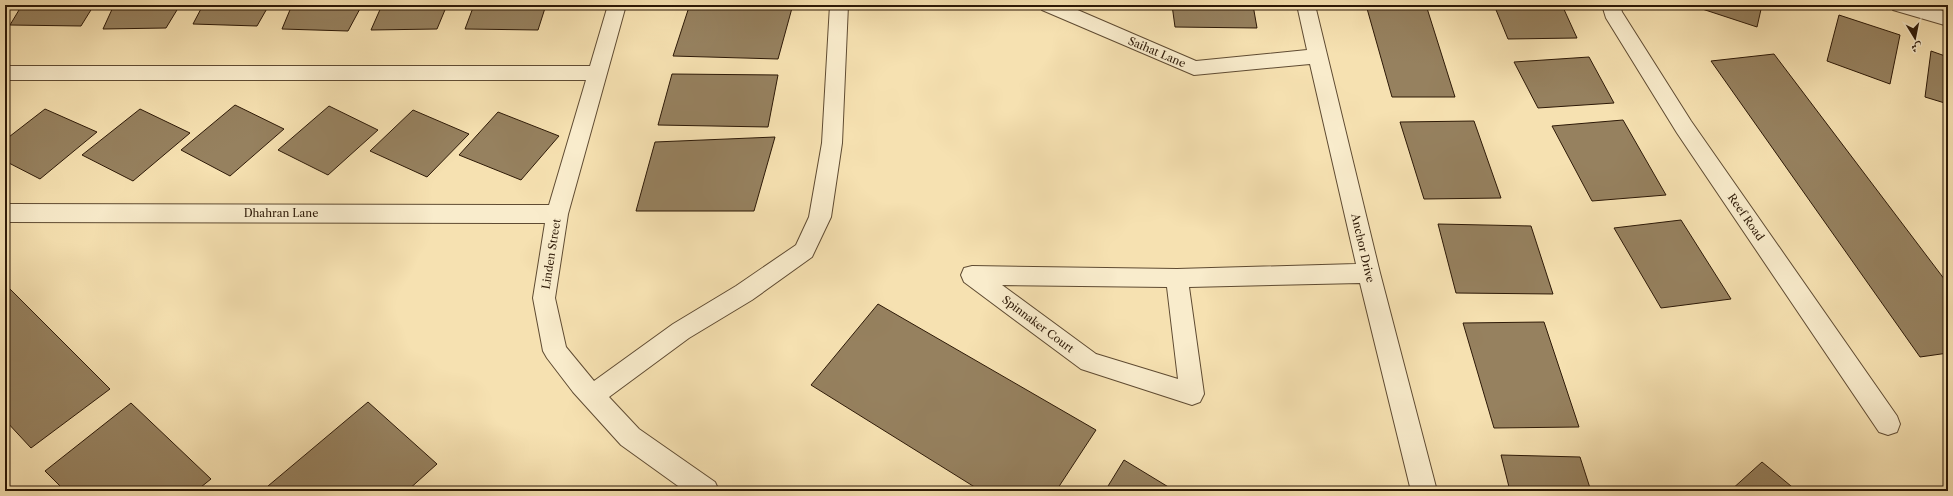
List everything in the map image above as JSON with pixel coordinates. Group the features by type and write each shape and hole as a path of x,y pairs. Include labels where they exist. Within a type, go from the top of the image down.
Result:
{"street":[{"name":"Linden Street","path":"617,5 557,214 544,298 555,351 592,396 630,437 706,491"},
{"path":"592,396 681,331 744,293 804,251 820,217 832,142 839,5"},
{"name":"Saihat Lane","path":"1049,5 1194,68 1318,56"},
{"name":"Anchor Drive","path":"1306,5 1369,273 1424,491"},
{"name":"Reef Road","path":"1611,5 1613,13 1684,127 1888,424"},
{"path":"1900,5 1948,19"},
{"path":"5,73 597,74"},
{"name":"Dhahran Lane","path":"5,213 557,214"},
{"name":"Spinnaker Court","path":"1177,278 1192,394 1089,362 972,275 1177,278 1369,273"}],"building":[{"path":"22,5 94,5 81,26 10,25"},
{"path":"114,5 180,5 166,28 103,29"},
{"path":"203,5 269,5 257,26 193,24"},
{"path":"292,5 362,5 348,31 282,29"},
{"path":"382,5 447,5 437,29 371,30"},
{"path":"474,5 546,5 538,30 465,29"},
{"path":"1172,5 1253,5 1257,28 1175,27"},
{"path":"1366,5 1426,5 1455,97 1392,97"},
{"path":"1494,5 1562,5 1577,38 1508,39"},
{"path":"1690,5 1762,5 1757,27"},
{"path":"689,7 792,8 778,59 673,56"},
{"path":"1839,15 1900,35 1890,84 1827,61"},
{"path":"1931,51 1948,57 1948,104 1925,97"},
{"path":"1774,54 1948,284 1948,353 1920,357 1711,61"},
{"path":"1589,57 1614,103 1538,108 1514,62"},
{"path":"672,74 778,75 768,127 658,125"},
{"path":"235,105 284,129 230,176 181,150"},
{"path":"329,106 378,130 328,175 278,150"},
{"path":"45,109 97,132 40,179 5,161 5,140"},
{"path":"140,109 190,133 133,181 82,155"},
{"path":"413,110 469,134 427,177 370,151"},
{"path":"498,112 559,136 521,180 459,155"},
{"path":"1623,120 1666,195 1592,201 1552,126"},
{"path":"1474,121 1501,198 1424,199 1400,122"},
{"path":"775,137 754,211 636,211 655,142"},
{"path":"1681,220 1731,299 1661,308 1614,228"},
{"path":"1438,224 1531,226 1553,294 1456,293"},
{"path":"7,286 110,389 31,448 5,420 5,288"},
{"path":"878,304 1096,430 1056,491 981,491 811,385"},
{"path":"1544,322 1579,427 1494,428 1463,323"},
{"path":"368,402 437,464 407,491 273,491 268,486"},
{"path":"131,403 211,479 196,491 65,491 45,471"},
{"path":"1501,455 1580,457 1591,491 1510,491"},
{"path":"1124,460 1175,491 1105,491"},
{"path":"1762,462 1797,491 1730,491"}]}
